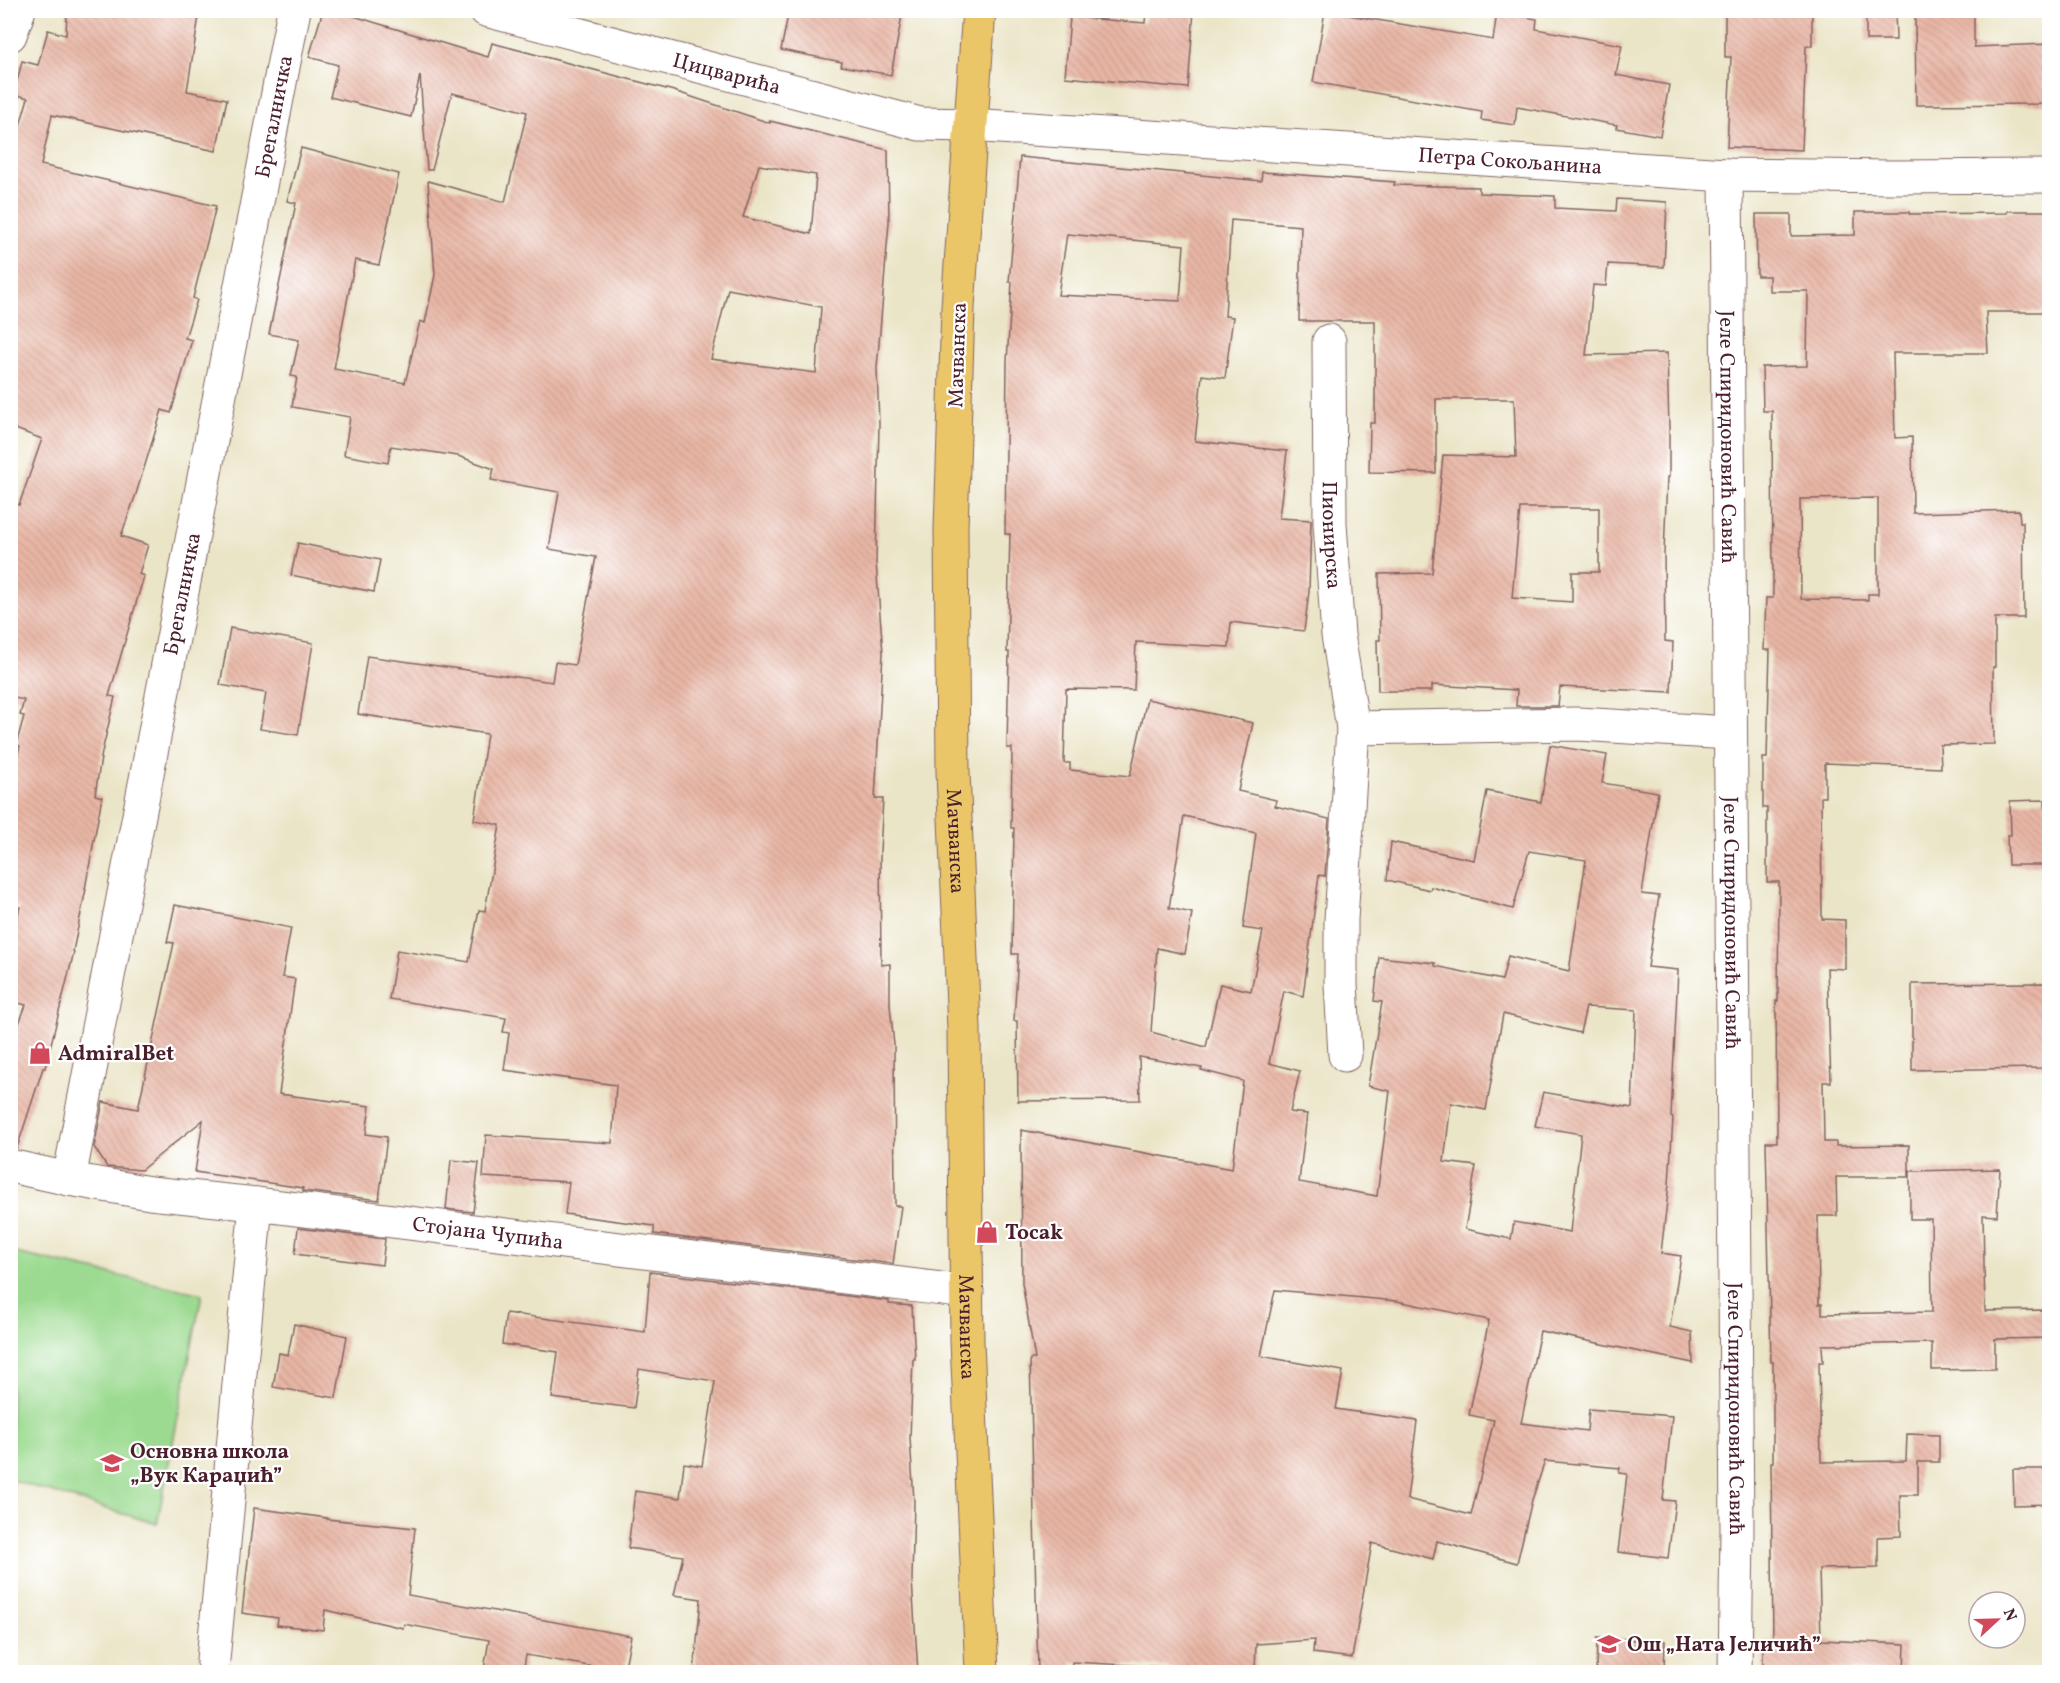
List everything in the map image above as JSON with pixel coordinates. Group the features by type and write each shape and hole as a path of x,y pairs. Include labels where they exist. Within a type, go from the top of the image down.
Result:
{"main road":[{"name":"Мачванска","path":"979,10 958,307 951,528 952,772 964,1029 967,1342 982,1672"}],"street":[{"path":"10,35 19,10"},
{"name":"Брегалничка","path":"69,1179 294,10"},
{"name":"Цицварића","path":"486,10 920,124 970,125"},
{"name":"Петра Сокољанина","path":"970,125 1725,175 2049,176"},
{"name":"Јеле Спиридоновић Савић","path":"1725,175 1737,1530 1735,1672"},
{"name":"Пионирска","path":"1329,341 1330,524 1338,635 1353,728 1350,805 1341,920 1341,984 1345,1055"},
{"path":"1353,728 1578,724 1730,733"},
{"name":"Стојана Чупића","path":"10,1166 150,1193 256,1204 967,1292"},
{"path":"213,1660 256,1204"}],"green space":[{"path":"11,1252 202,1294 157,1524 11,1480"}],"building":[{"path":"67,10 200,10 187,91 227,99 216,151 52,115 41,165 216,206 193,298 197,300 185,338 192,340 171,413 162,410 121,536 148,545 139,574 144,576 109,696 115,697 95,795 102,797 74,952 45,1068 43,1068 17,1148 10,1148 10,1048 26,1005 10,1001 10,945 20,907 10,905 10,785 20,746 16,745 24,716 20,715 24,700 10,697 10,502 19,505 42,439 10,427 10,160 28,98 14,94 22,61 38,65 48,30 66,35"},
{"path":"323,10 334,10 488,57 492,43 674,91 770,123 770,121 888,150 889,222 877,368 879,424 876,563 883,653 875,799 883,799 880,851 881,965 890,964 890,1005 894,1045 895,1206 901,1206 893,1264 654,1234 654,1226 565,1214 569,1182 483,1177 486,1135 612,1143 616,1085 504,1070 509,1033 503,1032 506,1018 389,999 397,950 469,962 479,910 485,911 500,825 474,820 487,734 358,714 367,656 552,682 555,662 575,665 596,557 549,549 559,492 491,480 494,469 458,456 391,446 388,463 344,455 350,417 292,407 297,377 291,376 299,340 269,334 296,203 287,201 301,148 399,174 379,265 355,260 334,369 405,383 420,321 425,323 435,275 428,181 505,202 527,112 452,93 432,170 427,170 420,75 411,117 330,97 338,65 309,57","holes":["759,165 816,175 811,234 743,217","728,289 821,307 816,373 711,359"]},
{"path":"789,10 903,10 891,75 841,66 842,62 781,50"},
{"path":"1146,10 1194,10 1188,88 1065,77 1070,17 1145,23"},
{"path":"1725,10 1812,10 1812,46 1806,46 1802,150 1727,147 1731,57 1725,57"},
{"path":"1866,10 1895,10 1896,40 1866,40"},
{"path":"1325,11 1493,40 1497,12 1537,19 1536,29 1622,45 1616,75 1669,85 1660,136 1616,128 1617,125 1517,107 1515,125 1481,120 1482,112 1313,82"},
{"path":"1974,15 1974,47 2049,44 2049,104 1916,105 1915,16"},
{"path":"1020,157 1261,181 1262,172 1395,182 1394,185 1479,187 1479,193 1555,196 1555,208 1616,211 1617,199 1667,202 1664,267 1608,264 1606,286 1593,285 1586,355 1667,353 1669,477 1667,477 1664,554 1665,641 1673,642 1671,692 1560,687 1558,706 1516,706 1517,690 1432,685 1432,691 1378,691 1379,574 1432,573 1443,455 1516,457 1514,399 1436,399 1436,473 1369,472 1370,423 1375,423 1375,321 1299,321 1301,226 1231,220 1225,316 1233,317 1225,378 1202,375 1195,441 1287,451 1279,518 1311,520 1309,592 1304,631 1231,622 1229,647 1136,642 1134,690 1066,689 1064,763 1070,763 1070,770 1130,776 1147,699 1253,723 1238,791 1276,800 1275,806 1329,819 1325,876 1319,875 1303,996 1284,991 1269,1063 1300,1071 1290,1112 1307,1114 1299,1182 1377,1196 1390,1091 1368,1086 1382,1002 1374,1001 1379,957 1435,963 1435,966 1502,980 1508,956 1569,971 1586,860 1529,851 1513,909 1431,887 1430,890 1387,880 1391,842 1474,860 1487,791 1541,802 1550,745 1607,755 1602,783 1658,792 1642,894 1659,896 1648,967 1678,970 1671,1117 1673,1118 1669,1184 1661,1253 1681,1256 1670,1327 1692,1332 1693,1363 1540,1331 1521,1423 1587,1431 1589,1409 1672,1416 1663,1500 1675,1501 1668,1558 1618,1552 1627,1474 1619,1473 1620,1468 1545,1461 1532,1500 1517,1563 1437,1541 1433,1559 1372,1543 1352,1658 1313,1653 1314,1640 1256,1644 1255,1672 1181,1672 1182,1668 1072,1662 1072,1672 1038,1672 1030,1359 1035,1359 1022,1283 1021,1130 1232,1169 1243,1081 1201,1070 1202,1068 1139,1057 1140,1100 1018,1101 1017,1021 1014,1021 1018,954 1012,954 1014,828 1011,828 1012,748 1007,748 1010,534 1005,534 1007,361 1012,282 1009,282","holes":["1067,234 1184,245 1180,301 1058,295","1520,508 1599,508 1599,572 1572,572 1572,602 1512,598","1184,816 1256,833 1243,928 1263,931 1251,991 1220,984 1206,1047 1151,1032 1157,948 1185,954 1192,913 1169,908","1586,1007 1636,1010 1632,1108 1543,1092 1535,1126 1581,1134 1570,1232 1514,1222 1511,1239 1465,1229 1476,1166 1444,1162 1451,1103 1486,1110 1503,1014 1580,1033","1275,1290 1397,1301 1489,1320 1469,1415 1494,1420 1471,1515 1407,1499 1417,1421 1336,1409 1343,1371 1261,1356"]},
{"path":"2007,211 2049,211 2049,312 1986,312 1988,353 1893,353 1895,438 1912,437 1913,513 2019,510 2020,522 2023,522 2024,618 1995,618 1994,744 1940,745 1941,768 1825,763 1825,797 1821,797 1822,919 1845,920 1845,969 1827,968 1831,1082 1823,1082 1824,1142 1836,1142 1836,1146 1909,1145 1909,1177 1836,1177 1837,1216 1818,1216 1819,1304 1822,1304 1822,1314 1932,1312 1931,1219 1910,1219 1910,1171 2000,1169 1997,1216 1983,1215 1985,1311 2049,1310 2049,1338 1995,1339 1995,1369 1932,1370 1932,1343 1822,1345 1823,1362 1819,1362 1821,1462 1906,1461 1907,1434 1939,1435 1939,1462 1918,1462 1918,1495 1900,1495 1901,1536 1878,1537 1878,1568 1819,1569 1821,1640 1905,1644 1904,1672 1821,1669 1821,1672 1763,1672 1763,1641 1773,1641 1771,1462 1773,1462 1773,1362 1771,1362 1766,1142 1777,1142 1776,1001 1778,1001 1779,882 1767,882 1767,808 1763,808 1763,758 1767,758 1770,650 1764,650 1766,598 1773,598 1772,411 1763,411 1762,367 1807,366 1808,291 1769,291 1769,276 1757,276 1756,214 1791,214 1791,236 1855,235 1855,212 2007,213","holes":["1878,498 1878,594 1868,594 1868,600 1801,599 1800,499"]},
{"path":"298,543 380,560 374,592 291,575"},
{"path":"230,628 313,643 298,735 260,729 266,693 220,685"},
{"path":"2045,800 2046,835 2049,835 2049,865 2008,865 2007,835 2011,835 2010,801"},
{"path":"175,905 291,928 282,977 295,979 279,1094 370,1106 366,1134 387,1137 379,1200 303,1191 303,1188 195,1172 203,1120 141,1170 107,1167 94,1147 103,1102 138,1109 174,943 167,942"},
{"path":"2049,983 2049,1068 1912,1070 1912,984"},
{"path":"451,1160 479,1163 473,1212 446,1209"},
{"path":"298,1228 385,1239 382,1265 295,1254"},
{"path":"650,1272 889,1301 889,1304 912,1306 915,1359 913,1359 910,1438 914,1501 912,1580 918,1672 694,1672 701,1599 674,1595 683,1556 628,1548 635,1491 680,1498 684,1463 702,1466 715,1381 639,1369 634,1408 552,1398 558,1352 502,1344 506,1313 645,1332"},
{"path":"294,1324 347,1336 336,1398 273,1387 279,1353 288,1355"},
{"path":"2013,1469 2049,1469 2049,1504 2014,1505"},
{"path":"254,1508 327,1519 415,1528 408,1595 631,1636 624,1672 526,1655 523,1672 484,1669 489,1640 404,1624 403,1628 325,1610 323,1630 277,1625 278,1618 242,1613"},
{"path":"1597,1638 1665,1641 1664,1672 1596,1672"}],"place":[{"name":"AdmiralBet","path":"40,1053"},
{"name":"Tocak","path":"987,1232"},
{"name":"Основна школа „Вук Караџић”","path":"112,1463"},
{"name":"Ош „Ната Јеличић”","path":"1609,1644"}]}
